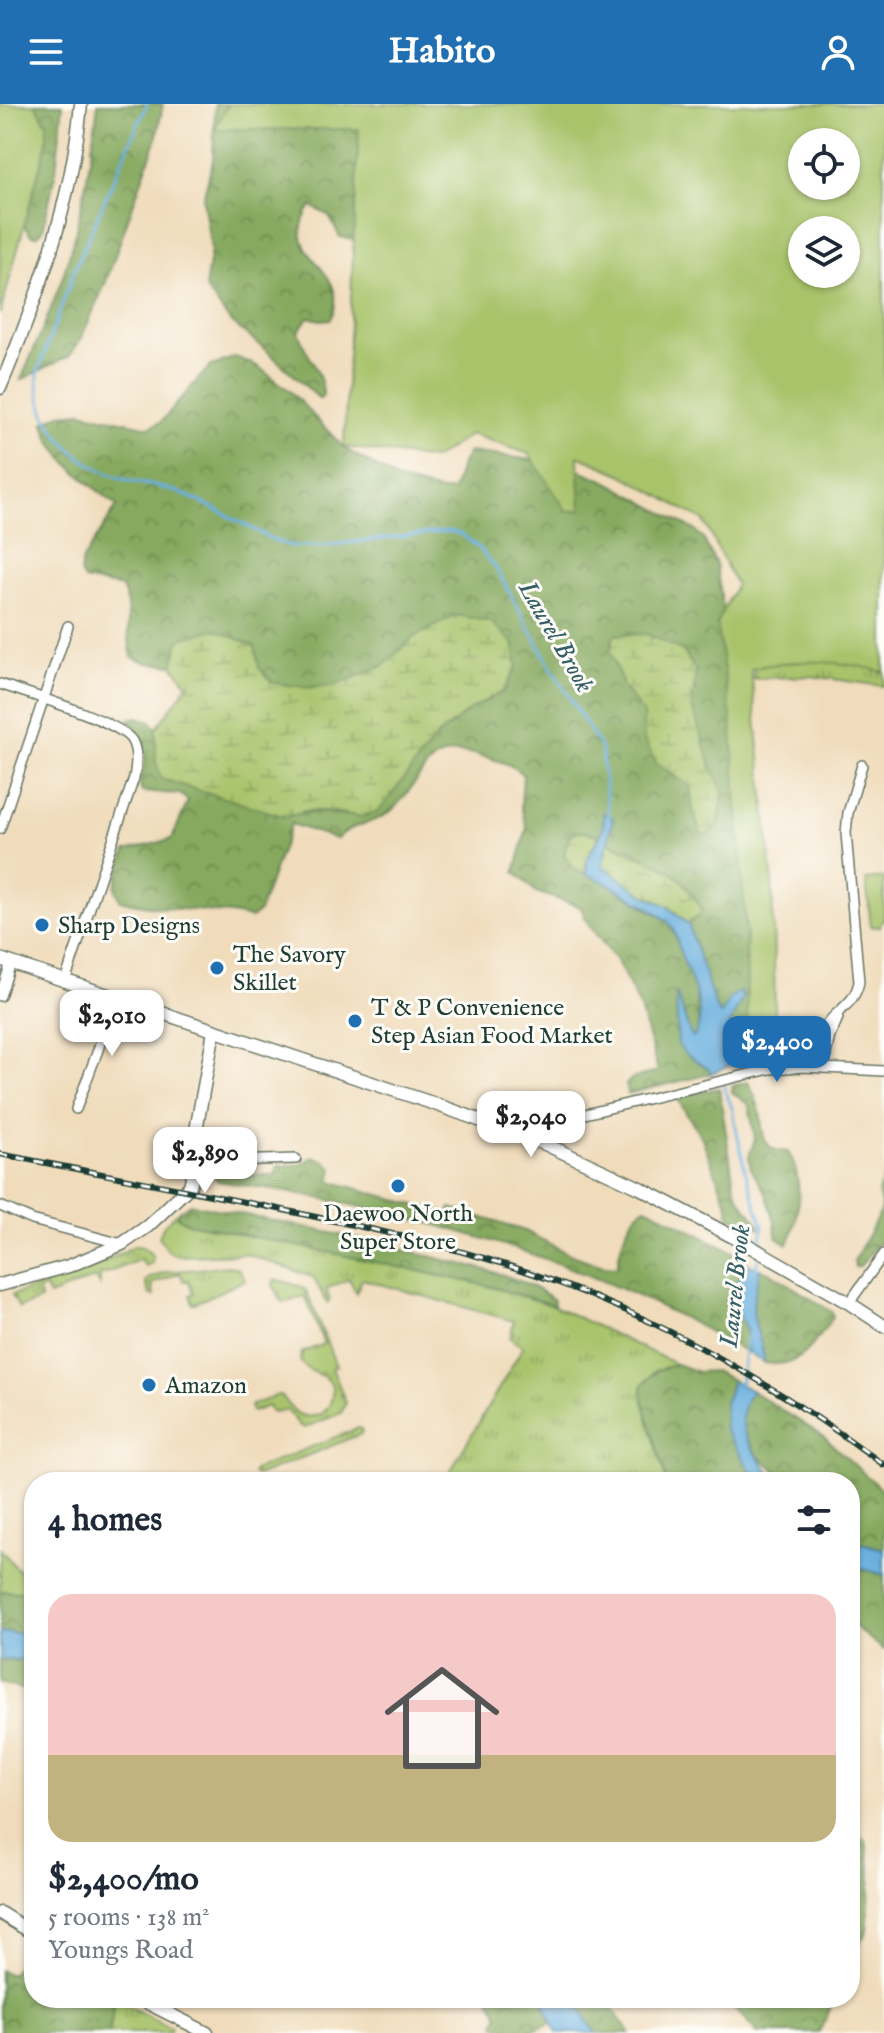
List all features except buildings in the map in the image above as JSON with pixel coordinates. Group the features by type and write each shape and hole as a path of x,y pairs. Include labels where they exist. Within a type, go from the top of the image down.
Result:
{"main road":[{"path":"0,388 29,320 53,245 75,154 81,104"},
{"path":"6,961 435,1104 545,1144 640,1188 779,1261 884,1326"},
{"path":"0,1285 56,1270 122,1244 148,1226 183,1194 192,1182 193,1147 214,1031"},
{"path":"0,1913 24,1928"},
{"path":"158,2008 207,2033"}],"street":[{"path":"0,829 68,626"},
{"path":"0,684 114,726 123,731 134,747 134,778 65,981"},
{"path":"823,1068 830,1036 855,993 859,978 846,833 847,818 862,765"},
{"path":"0,996 6,961"},
{"path":"76,1109 114,996"},
{"path":"809,1067 815,1061 828,1023 842,1012"},
{"path":"545,1144 565,1120 742,1075 770,1069 809,1067 884,1071"},
{"path":"194,1168 233,1161 296,1159"},
{"path":"0,1206 32,1220 122,1244"},
{"path":"849,1303 884,1254"}],"green space":[{"path":"0,104 35,104 47,124 47,141 0,314"},
{"path":"35,104 63,104 56,170 43,230 37,236 31,235 24,225 47,141 47,124"},
{"path":"98,104 163,104 156,140 105,284 80,341 69,356 21,380 55,299 71,249 87,177"},
{"path":"215,104 884,104 884,362 340,237 329,216 311,206 302,224 302,238 333,286 335,301 331,319 308,317 298,332 320,379 323,396 320,399 230,321 205,288 211,249 203,199 213,160"},
{"path":"229,104 884,104 884,672 818,662 784,663 751,669 772,876 776,1053 748,1058 746,931 731,717 717,624 736,585 704,521 621,474 578,456 581,510 567,511 529,454 471,434 434,459 344,447 359,129 214,129"},
{"path":"235,357 257,366 290,391 344,448 400,481 440,491 453,491 461,465 469,452 565,464 606,481 695,530 703,538 716,564 733,675 776,1053 731,1065 726,1047 728,1030 743,998 722,1016 716,1008 688,924 695,917 620,847 608,842 613,818 603,814 603,828 599,835 578,831 569,835 564,854 573,868 603,881 669,922 694,981 699,1029 695,1037 691,1036 676,995 678,1044 710,1070 710,1074 627,1094 626,1085 631,1079 658,1071 639,1005 618,963 588,924 581,907 536,892 515,872 527,828 521,807 523,775 510,766 485,757 450,753 438,757 386,815 350,829 337,839 291,824 259,912 251,918 120,900 115,887 126,851 172,839 188,801 180,794 142,792 140,783 144,749 129,719 137,717 151,721 156,729 156,761 286,817 309,812 353,815 379,810 437,736 471,709 504,691 414,637 383,666 334,686 273,683 259,668 179,640 173,665 148,663 132,657 127,604 122,587 84,580 80,573 82,561 117,506 63,458 54,447 44,422 60,414 81,412 149,427 161,422 209,367"},
{"path":"457,615 491,622 513,642 517,666 504,691 471,709 437,736 379,811 363,817 328,811 304,811 286,817 161,779 156,762 156,729 188,685 173,665 179,640 215,629 255,646 259,668 273,683 334,686 383,666 414,637"},
{"path":"884,625 884,686 810,676 755,679 750,626"},
{"path":"646,634 683,651 696,671 692,707 723,792 719,822 708,834 701,834 693,811 690,786 657,764 644,740 643,713 624,688 610,651 614,635"},
{"path":"578,831 599,835 585,865 587,874 573,868 564,854 569,835"},
{"path":"608,842 675,875 686,885 702,913 688,924 668,906 644,895 602,866"},
{"path":"884,878 884,919 880,926 871,927 866,880"},
{"path":"748,1082 759,1108 767,1144 788,1152 796,1173 797,1210 788,1244 776,1237 766,1193 751,1169 749,1156 755,1139 749,1105 732,1092 732,1086"},
{"path":"719,1088 734,1185 760,1228 729,1216 702,1138 678,1100 682,1096"},
{"path":"313,1157 326,1161 333,1169 330,1181 419,1206 419,1211 423,1211 424,1207 448,1214 451,1208 525,1231 569,1254 603,1266 617,1267 629,1225 646,1207 740,1256 748,1264 733,1290 733,1301 746,1330 748,1353 623,1289 492,1241 356,1206 218,1181 214,1174 228,1169 236,1175 275,1175 278,1166 300,1165"},
{"path":"884,1178 884,1237 860,1266 855,1267 854,1261 882,1209 878,1191"},
{"path":"191,1204 487,1270 531,1286 554,1301 554,1305 485,1285 188,1223 177,1217 179,1211"},
{"path":"179,1211 177,1217 189,1223 485,1285 552,1305 676,1364 655,1371 643,1401 664,1472 450,1472 523,1347 510,1338 514,1321 362,1279 356,1293 349,1279 326,1289 330,1300 327,1303 313,1277 247,1254 178,1256 169,1252 159,1237 164,1225"},
{"path":"134,1246 147,1250 153,1257 152,1263 145,1266 141,1259 100,1276 100,1285 95,1278 49,1296 45,1288 38,1290 41,1300 19,1308 12,1295 101,1264"},
{"path":"229,1266 239,1269 245,1280 193,1304 190,1295 194,1293 188,1280 184,1281 180,1273 152,1284 154,1296 150,1295 146,1283 148,1279 166,1272"},
{"path":"760,1269 832,1312 833,1317 806,1352 789,1362 764,1363 753,1310"},
{"path":"275,1279 302,1287 307,1292 336,1366 332,1368 346,1403 341,1413 305,1428 287,1410 271,1412 268,1406 252,1412 250,1406 278,1395 297,1413 310,1416 324,1411 331,1400 328,1380 307,1369 300,1361 301,1353 324,1344 305,1296 281,1301 273,1285"},
{"path":"676,1364 698,1372 715,1371 732,1380 725,1404 743,1457 752,1472 664,1472 643,1401 642,1386 655,1371"},
{"path":"752,1391 823,1436 884,1492 884,1549 860,1543 860,1472 778,1472 758,1456 743,1431 741,1409"},
{"path":"358,1428 362,1430 361,1434 267,1472 254,1470"},
{"path":"0,1549 24,1574 24,1592 0,1591"},
{"path":"860,1568 884,1575 884,1650 860,1631"},
{"path":"0,1591 24,1592 24,1633 0,1632"},
{"path":"24,1659 24,1690 0,1683 0,1660"},
{"path":"860,1836 866,1841 871,1873 867,1931 860,1943"},
{"path":"24,1957 24,2008 113,2008 109,2033 0,2033 0,1970 10,1975"},
{"path":"113,2008 132,2008 171,2028 170,2033 109,2033"},
{"path":"495,2008 546,2008 552,2023 525,2033 495,2025 498,2015"},
{"path":"580,2008 612,2008 630,2033 596,2033"},
{"path":"733,2008 830,2008 818,2033 757,2033"}],"water":[{"path":"603,813 613,818 602,866 644,895 667,906 688,924 721,1015 731,997 740,992 743,998 731,1022 726,1047 731,1065 710,1074 710,1070 684,1053 678,1044 676,992 691,1036 694,1037 700,1017 696,996 670,924 640,902 587,874 589,855 604,826"},
{"path":"748,1264 760,1269 753,1310 764,1363 748,1353 746,1330 733,1301 733,1290"},
{"path":"732,1380 752,1391 742,1415 743,1427 753,1450 769,1472 752,1472 725,1430 725,1404"},
{"path":"860,1543 884,1549 884,1575 860,1568"},
{"path":"0,1632 24,1633 24,1659 0,1660"},
{"path":"546,2008 580,2008 596,2033 557,2033"}],"waterway":[{"name":"Laurel Brook","path":"147,104 76,266 38,371 43,408 51,425 62,440 91,465 127,480 180,493 292,546 321,546 449,531 461,534 479,548 497,570 553,671 601,748 609,819"},
{"name":"Laurel Brook","path":"723,1084 763,1227 760,1246"},
{"name":"Laurel Brook","path":"756,1270 759,1254"},
{"name":"Laurel Brook","path":"740,1385 747,1337"}],"railway":[{"path":"0,1154 380,1231 474,1255 536,1275 609,1303 692,1343 809,1412 884,1465"}],"place":[{"name":"Sharp Designs","path":"42,925"},
{"name":"The Savory Skillet","path":"217,968"},
{"name":"T & P Convenience Step Asian Food Market","path":"355,1021"},
{"name":"Daewoo North Super Store","path":"398,1186"},
{"name":"Amazon","path":"149,1385"}]}
